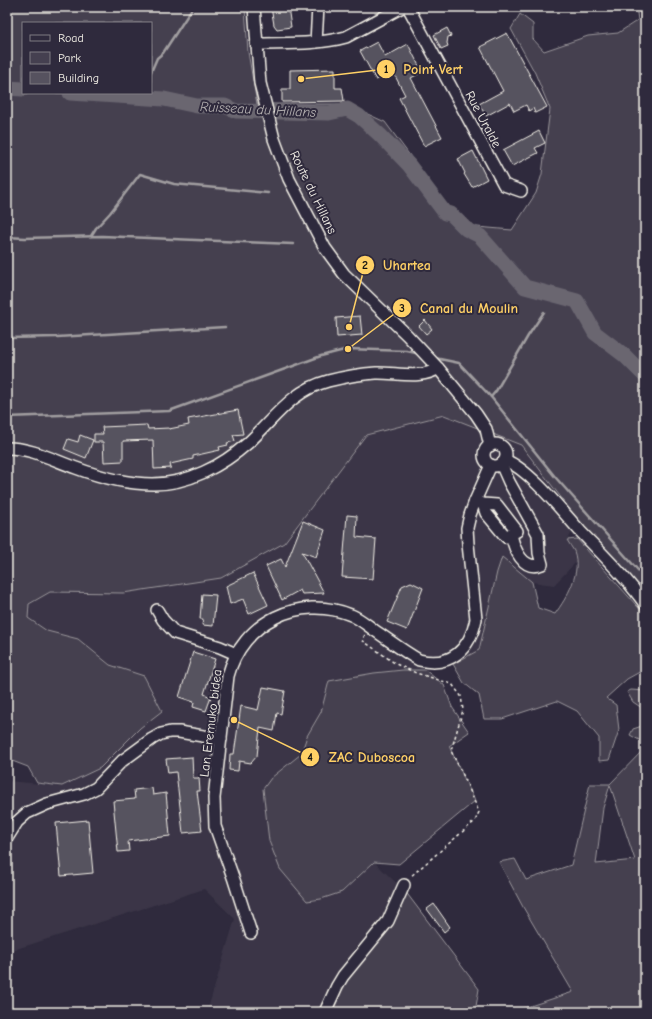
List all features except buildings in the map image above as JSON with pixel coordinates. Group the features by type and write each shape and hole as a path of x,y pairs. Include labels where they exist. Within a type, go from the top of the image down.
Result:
{"street":[{"name":"Route du Hillans","path":"254,7 260,84 268,120 289,179 325,248 344,274 407,335 438,368 476,414 486,429 490,446"},
{"path":"316,42 318,7"},
{"path":"256,44 316,42 346,38 402,7"},
{"name":"Rue Uralde","path":"408,7 504,185 521,191"},
{"path":"7,448 29,450 91,474 124,481 153,484 179,481 197,475 227,459 248,443 297,395 327,381 356,374 427,374 438,368"},
{"path":"499,463 506,456 504,449 498,445 490,446 487,448 484,455 486,462 517,467 545,493 625,580 645,604"},
{"path":"479,503 506,537 511,534 513,544 521,560 533,566 542,564 539,553 538,534 499,463"},
{"name":"Lan Eremuko bidea","path":"251,933 215,826 214,814 214,798 228,676 231,663 252,633 260,626 278,616 289,612 306,609 336,610 352,616 419,660 438,662 450,659 460,652 468,643 474,632 476,620 467,528 470,515 479,503 499,463"},
{"path":"157,610 163,620 175,633 220,647 236,654"},
{"path":"7,838 17,822 27,813 47,804 84,794 96,788 122,761 161,734 179,732 221,739"},
{"path":"326,1012 343,976 388,921 404,885"}],"path":[{"path":"370,627 362,640 396,664 416,673 452,684 461,696 463,710 451,751 479,812 475,821 409,878 404,885"}],"shaded area":[{"path":"444,415 521,445 579,522 567,540 574,550 576,562 554,585 532,582 502,558 497,572 479,650 453,664 425,670 403,670 374,673 329,681 321,712 307,736 301,754 271,778 342,892 374,862 405,891 320,1012 207,1012 235,919 204,889 7,952 7,781 63,786 100,768 140,728 162,711 144,676 110,665 78,639 47,631 28,618 29,604 50,592 123,593 145,589 284,543 366,435"}],"green space":[{"path":"7,7 245,7 248,52 257,104 346,104 385,122 434,188 451,214 477,227 512,230 536,193 542,174 550,109 535,73 511,29 520,14 533,24 533,39 544,51 588,36 618,33 638,20 636,7 645,7 645,599 627,584 521,445 444,415 366,435 284,543 221,578 123,593 50,592 29,604 28,618 47,631 78,639 110,665 144,676 162,711 140,728 100,768 62,786 37,783 28,767 7,759"},
{"path":"577,539 645,615 645,669 627,679 606,698 616,705 619,730 609,760 599,761 599,738 577,711 557,701 502,719 484,719 479,695 464,683 453,664 479,650 497,572 502,557 532,582 538,608 555,614 564,600 575,576 576,559 574,551 567,540"},
{"path":"403,670 425,670 444,685 452,707 469,732 449,746 475,801 399,864 374,862 342,892 321,899 307,901 280,869 269,841 263,789 271,778 301,754 307,736 321,712 329,681 374,673"},
{"path":"631,690 645,691 645,710 633,702 627,692"},
{"path":"645,725 645,741 643,742 630,735 633,729"},
{"path":"645,748 645,1012 512,1012 573,992 523,907 499,862 515,859 526,880 571,865 590,784 610,784","holes":["610,785 635,860 596,864 603,808"]},
{"path":"405,891 479,989 475,1012 320,1012"}],"waterway":[{"path":"7,7 18,7"},
{"path":"152,70 157,58 163,53 193,7"},
{"name":"Ruisseau du Hillans","path":"7,88 22,89"},
{"name":"Ruisseau du Hillans","path":"86,94 164,99 197,106 225,106 236,111 329,113 347,109 359,116 380,135 409,165 445,213 451,214 466,229 480,236 525,287 577,301 595,333 624,355 645,376"},
{"name":"Ruisseau du Hillans","path":"127,97 130,94"},
{"path":"91,236 140,174 174,184 268,193"},
{"path":"7,237 102,236 293,244"},
{"path":"491,397 544,312"},
{"path":"7,338 57,337 225,327"},
{"path":"7,417 169,411 321,356 348,349 407,351 420,354"},
{"path":"435,358 459,363 491,397 556,478 645,578"},
{"path":"7,389 12,416"}],"place":[{"name":"Point Vert","path":"301,79"},
{"name":"Uhartea","path":"349,327"},
{"name":"Canal du Moulin","path":"348,349"},
{"name":"ZAC Duboscoa","path":"234,720"}]}
